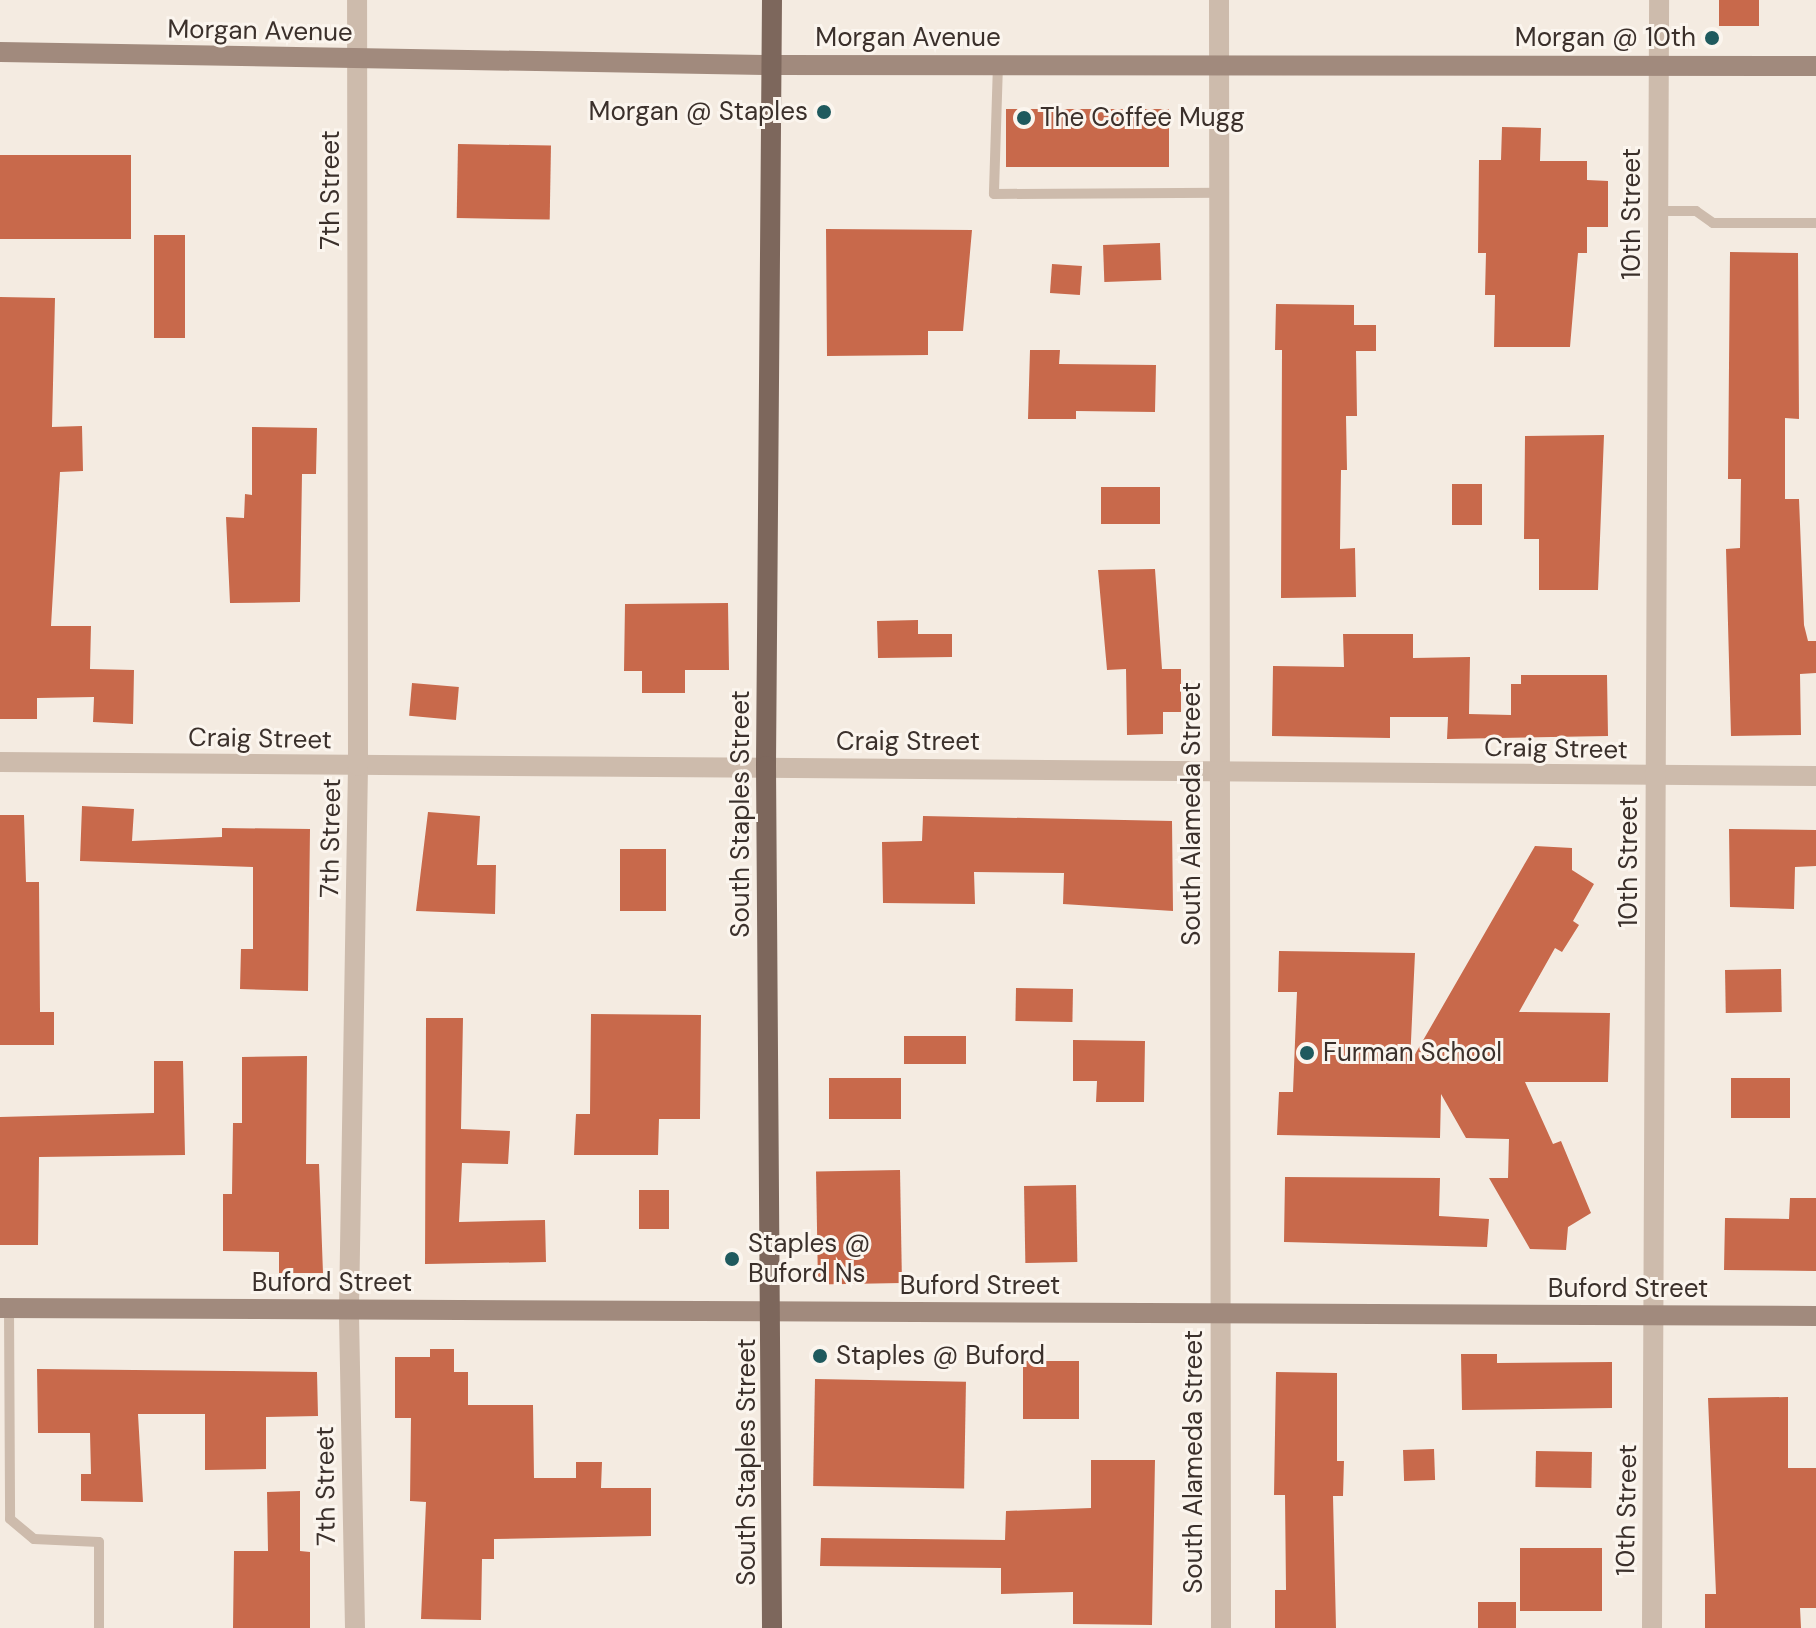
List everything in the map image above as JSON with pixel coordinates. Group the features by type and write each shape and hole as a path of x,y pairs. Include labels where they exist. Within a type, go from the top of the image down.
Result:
{"main road":[{"name":"South Staples Street","path":"772,0 766,766 773,1311 772,1628"},
{"name":"Morgan Avenue","path":"0,52 771,65 1816,66"},
{"name":"Buford Street","path":"4,1308 1816,1316"}],"street":[{"name":"7th Street","path":"355,1628 349,1309 358,766 357,0"},
{"name":"South Alameda Street","path":"1219,0 1217,770 1221,1628"},
{"name":"10th Street","path":"1652,1628 1657,1315 1654,777 1659,0"},
{"name":"Craig Street","path":"0,762 1816,776"}],"lane":[{"path":"998,64 994,194 1220,193"},
{"path":"1658,211 1696,211 1713,223 1816,223"},
{"path":"4,1308 10,1519 34,1539 99,1542 99,1628"}],"building":[{"path":"1719,0 1759,0 1759,26 1719,26"},
{"path":"1006,109 1169,109 1169,167 1006,167"},
{"path":"1502,127 1541,128 1540,161 1587,161 1587,180 1608,181 1608,227 1587,227 1587,253 1578,253 1570,347 1494,347 1495,295 1485,295 1486,253 1478,253 1479,160 1501,160"},
{"path":"458,144 551,146 550,220 457,218"},
{"path":"0,155 131,155 131,239 0,239"},
{"path":"826,229 972,230 963,331 928,331 928,355 827,356"},
{"path":"154,235 185,235 185,338 154,338"},
{"path":"1160,243 1161,280 1104,282 1103,245"},
{"path":"1730,252 1798,253 1799,419 1785,418 1785,499 1799,499 1804,625 1808,641 1816,641 1816,673 1800,674 1801,735 1731,736 1726,549 1740,548 1741,479 1728,479"},
{"path":"1052,264 1082,266 1080,295 1050,293"},
{"path":"0,297 55,298 52,427 82,426 83,471 60,472 51,626 91,626 90,669 134,670 133,724 93,722 94,697 37,698 37,719 0,719"},
{"path":"1276,304 1354,305 1354,325 1376,325 1376,351 1356,351 1357,416 1346,416 1347,470 1341,470 1340,549 1355,548 1356,597 1281,598 1282,350 1275,350"},
{"path":"1030,350 1060,350 1059,364 1156,365 1155,412 1076,411 1076,419 1028,419"},
{"path":"252,427 317,428 316,474 302,474 300,602 230,603 226,517 244,518 245,494 252,495"},
{"path":"1604,435 1598,590 1539,590 1539,539 1524,539 1525,436"},
{"path":"1452,484 1482,484 1482,525 1452,525"},
{"path":"1101,487 1160,487 1160,524 1101,524"},
{"path":"1155,569 1162,669 1181,669 1181,712 1163,712 1163,734 1127,735 1126,669 1107,670 1098,570"},
{"path":"728,603 729,670 685,670 685,693 642,693 642,671 624,671 625,604"},
{"path":"918,620 918,634 952,634 952,657 878,658 877,621"},
{"path":"1343,634 1413,634 1413,658 1470,657 1469,714 1511,715 1511,684 1521,684 1521,675 1607,675 1608,736 1447,739 1448,717 1390,717 1390,738 1272,736 1273,666 1344,667"},
{"path":"412,683 459,687 456,720 409,716"},
{"path":"82,806 134,809 132,841 222,837 222,828 310,829 308,991 240,989 241,949 253,949 253,867 80,861"},
{"path":"428,812 480,816 477,865 496,865 495,914 416,911"},
{"path":"0,815 24,815 26,882 39,882 40,1012 54,1012 54,1045 0,1045"},
{"path":"923,816 1172,821 1173,911 1063,904 1064,873 974,872 975,904 883,903 882,842 922,841"},
{"path":"1729,829 1816,830 1816,866 1795,867 1794,909 1730,907"},
{"path":"1535,846 1572,848 1572,870 1594,884 1573,921 1579,925 1562,952 1555,948 1519,1012 1610,1013 1608,1082 1525,1082 1553,1144 1561,1141 1591,1213 1568,1227 1566,1250 1530,1249 1489,1178 1508,1178 1509,1139 1466,1138 1441,1094 1440,1138 1277,1135 1279,1092 1293,1092 1297,992 1278,992 1279,951 1415,953 1410,1063"},
{"path":"620,849 666,849 666,911 620,911"},
{"path":"1781,969 1782,1012 1726,1013 1725,970"},
{"path":"1016,988 1073,989 1072,1022 1015,1021"},
{"path":"591,1014 701,1015 700,1119 659,1119 658,1155 574,1155 576,1114 590,1114"},
{"path":"426,1018 463,1018 461,1129 510,1131 508,1164 462,1163 459,1222 545,1220 546,1262 425,1264"},
{"path":"904,1036 966,1036 966,1064 904,1064"},
{"path":"1073,1040 1145,1041 1144,1102 1096,1102 1097,1081 1073,1081"},
{"path":"307,1056 306,1164 319,1164 323,1273 279,1273 279,1252 223,1251 223,1194 232,1194 233,1123 242,1123 242,1057"},
{"path":"154,1061 183,1061 185,1155 39,1157 38,1245 0,1245 0,1117 154,1113"},
{"path":"829,1078 901,1078 901,1119 829,1119"},
{"path":"1731,1078 1790,1078 1790,1118 1731,1118"},
{"path":"900,1170 902,1283 818,1284 816,1171"},
{"path":"1285,1177 1440,1178 1439,1216 1489,1219 1487,1247 1284,1242"},
{"path":"1076,1185 1077,1262 1025,1263 1024,1186"},
{"path":"639,1190 669,1190 669,1229 639,1229"},
{"path":"1790,1198 1816,1198 1816,1271 1724,1270 1725,1218 1789,1219"},
{"path":"430,1349 454,1349 454,1372 468,1372 468,1405 533,1405 534,1478 576,1478 576,1462 602,1462 601,1488 651,1488 651,1536 494,1539 494,1559 482,1559 481,1620 421,1619 426,1502 410,1501 411,1418 395,1418 395,1357 430,1357"},
{"path":"1461,1354 1497,1354 1497,1363 1612,1362 1612,1408 1462,1410"},
{"path":"1023,1361 1079,1361 1079,1419 1023,1419"},
{"path":"37,1369 317,1372 318,1416 266,1417 266,1469 205,1470 205,1414 138,1414 143,1502 81,1501 81,1474 91,1474 90,1433 38,1433"},
{"path":"1276,1372 1337,1373 1337,1461 1344,1461 1343,1496 1333,1496 1336,1628 1275,1628 1275,1590 1286,1590 1285,1495 1274,1495"},
{"path":"815,1379 966,1382 964,1489 813,1486"},
{"path":"1788,1397 1788,1468 1816,1468 1816,1608 1800,1608 1801,1628 1705,1628 1705,1594 1716,1594 1708,1398"},
{"path":"1434,1449 1435,1480 1404,1481 1403,1450"},
{"path":"1536,1451 1592,1452 1591,1488 1535,1487"},
{"path":"1091,1460 1155,1460 1152,1625 1073,1624 1073,1592 1001,1594 1001,1568 820,1566 821,1538 1005,1540 1006,1511 1091,1508"},
{"path":"300,1491 300,1551 310,1552 310,1628 233,1628 234,1551 268,1551 267,1492"},
{"path":"1520,1548 1602,1548 1602,1611 1520,1611"},
{"path":"1478,1602 1516,1602 1516,1628 1478,1628"}],"place":[{"name":"Morgan @ 10th","path":"1712,38"},
{"name":"Morgan @ Staples","path":"824,112"},
{"name":"The Coffee Mugg","path":"1024,118"},
{"name":"Furman School","path":"1307,1053"},
{"name":"Staples @ Buford Ns","path":"732,1259"},
{"name":"Staples @ Buford","path":"820,1356"}]}
